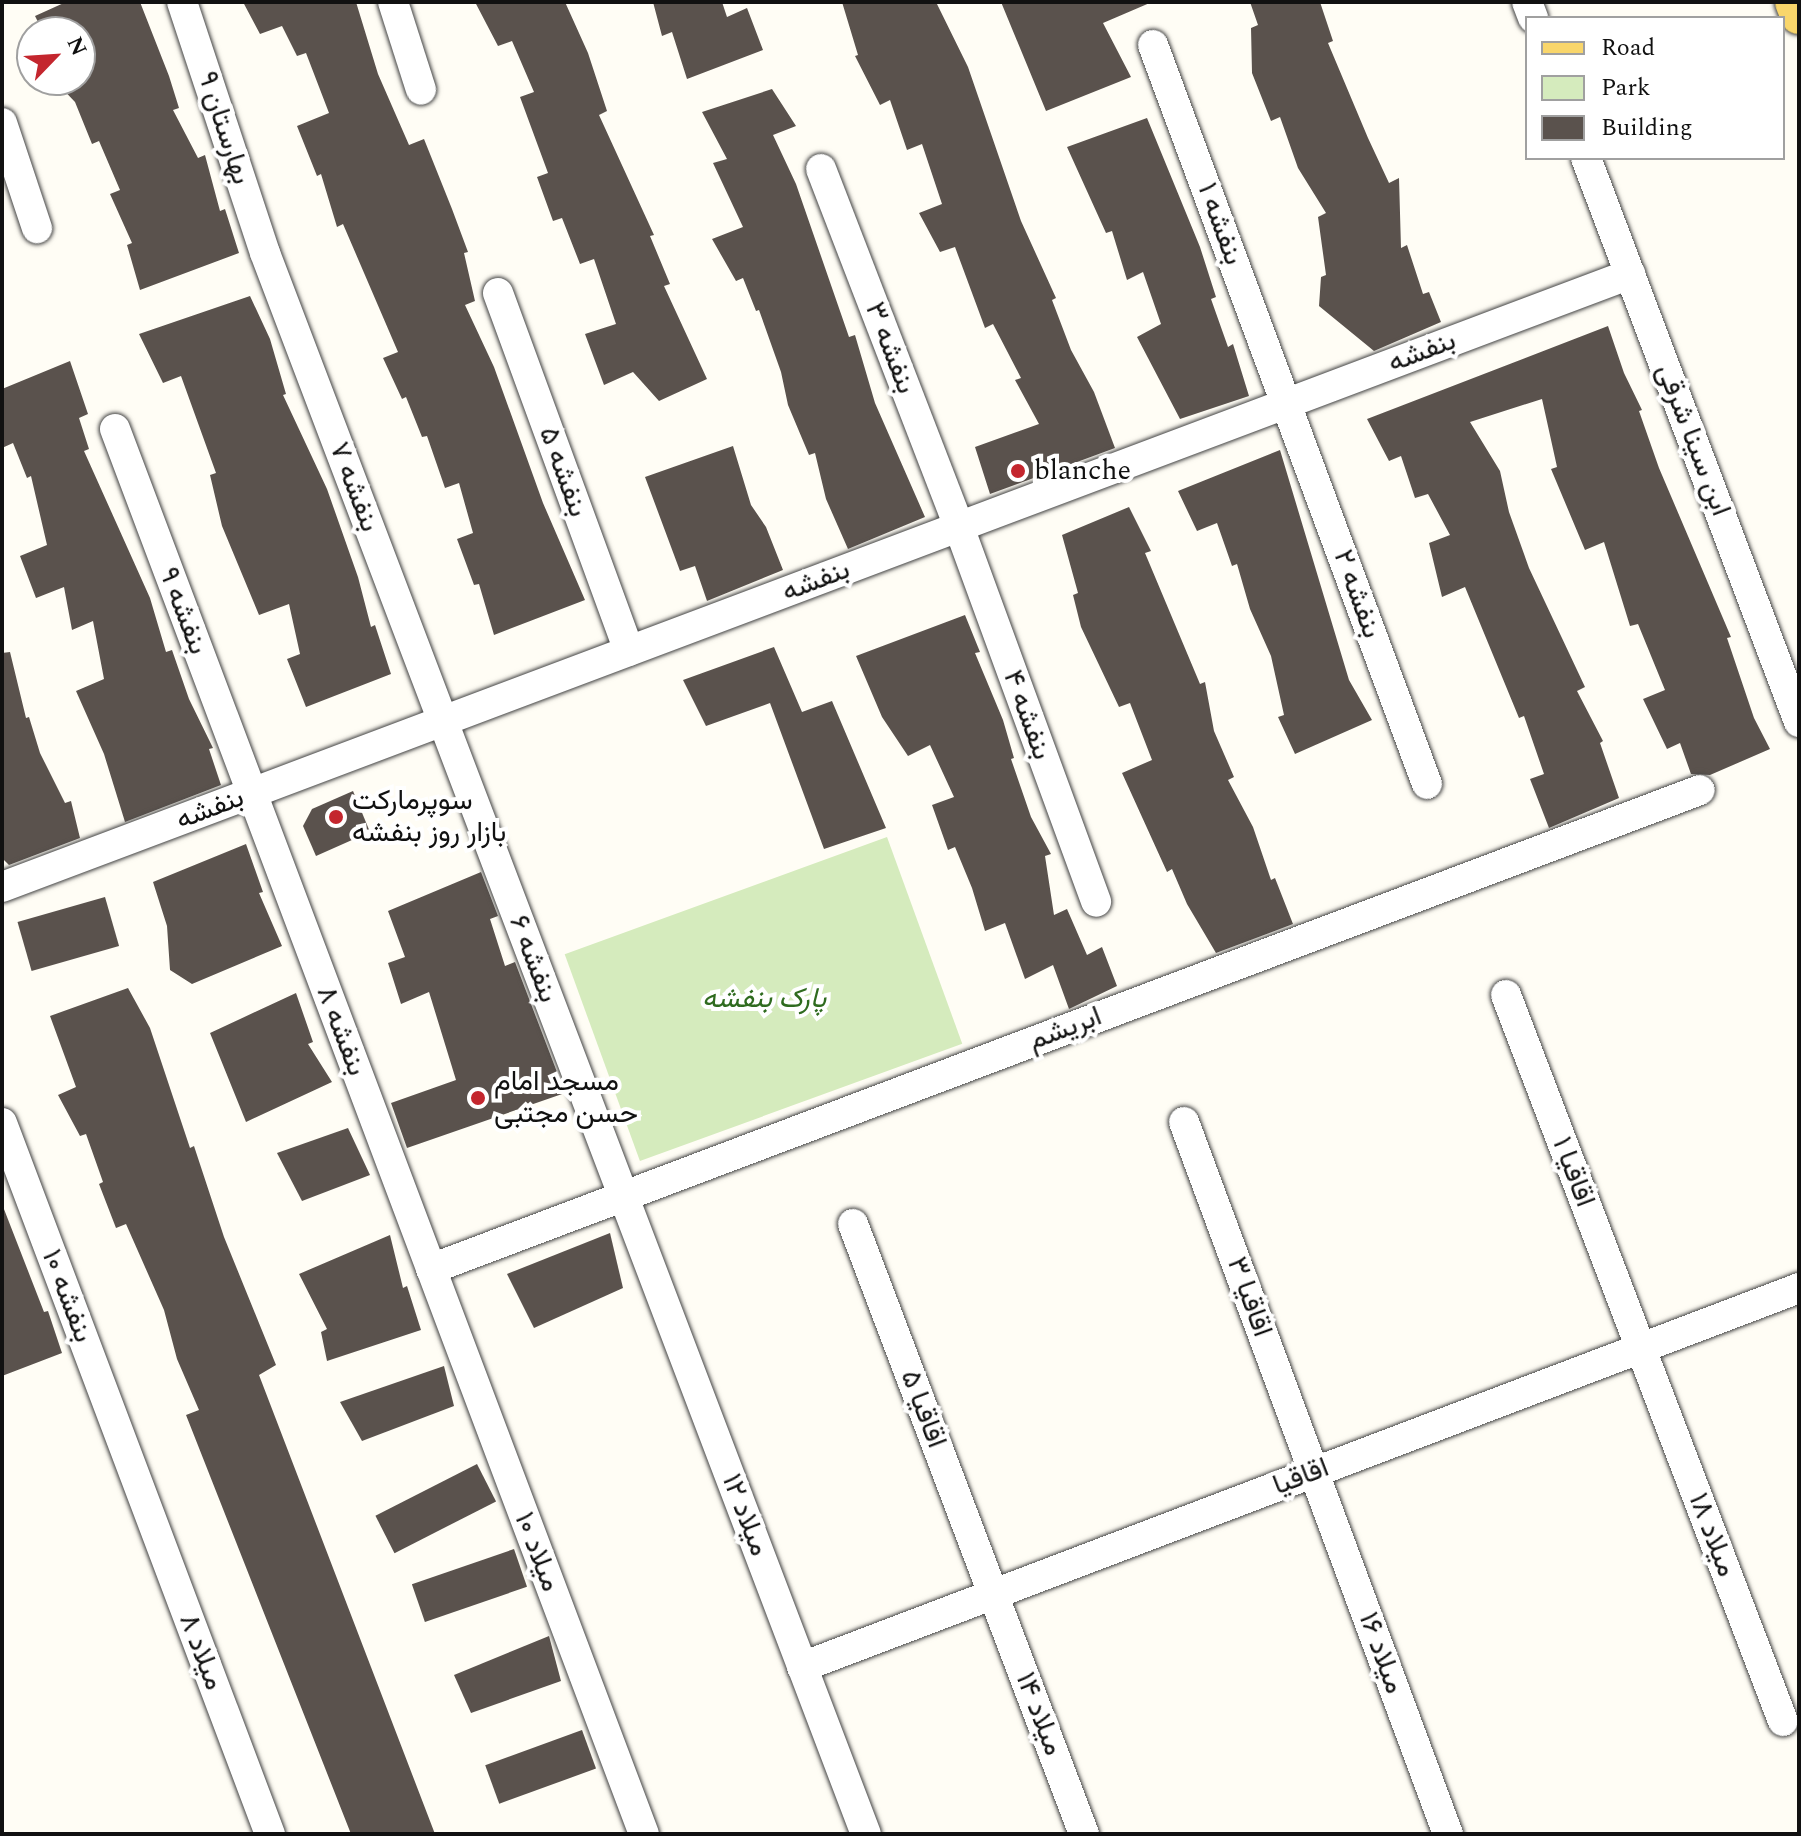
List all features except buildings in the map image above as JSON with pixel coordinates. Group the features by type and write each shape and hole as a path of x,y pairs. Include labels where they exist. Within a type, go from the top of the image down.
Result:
{"main road":[{"path":"1794,2 1799,15"}],"street":[{"name":"بهارستان ۹","path":"182,2 265,253"},
{"path":"393,2 421,90"},
{"name":"بنفشه ۱","path":"1153,45 1287,403"},
{"path":"2,123 37,228"},
{"name":"ابن سینا شرقی","path":"1587,160 1799,722"},
{"name":"بنفشه ۳","path":"821,169 959,527"},
{"name":"بنفشه ۷","path":"265,253 443,721"},
{"name":"بنفشه","path":"2,887 1630,274"},
{"name":"بنفشه ۵","path":"498,293 629,651"},
{"name":"بنفشه ۲","path":"1287,403 1427,784"},
{"name":"بنفشه ۹","path":"115,429 252,793"},
{"name":"بنفشه ۴","path":"959,527 1096,902"},
{"name":"بنفشه ۶","path":"443,721 623,1197"},
{"name":"ابریشم","path":"431,1269 1700,790"},
{"name":"بنفشه ۸","path":"252,793 431,1269"},
{"name":"اقاقیا ۱","path":"1506,995 1641,1348"},
{"name":"اقاقیا ۳","path":"1184,1122 1314,1472"},
{"name":"بنفشه ۱۰","path":"2,1123 132,1469"},
{"name":"میلاد ۱۲","path":"623,1197 866,1834"},
{"name":"اقاقیا ۵","path":"853,1224 993,1594"},
{"name":"میلاد ۱۰","path":"431,1269 644,1834"},
{"name":"اقاقیا","path":"802,1667 1799,1288"},
{"name":"میلاد ۱۸","path":"1641,1348 1783,1721"},
{"name":"میلاد ۸","path":"132,1469 270,1834"},
{"name":"میلاد ۱۶","path":"1314,1472 1448,1834"},
{"name":"میلاد ۱۴","path":"993,1594 1084,1834"}],"green space":[{"name":"پارک بنفشه","path":"887,837 962,1044 640,1161 565,954"}],"place":[{"name":"blanche","path":"1018,471"},
{"name":"سوپرمارکت بازار روز بنفشه","path":"336,817"},
{"name":"مسجد امام حسن مجتبی","path":"478,1098"}]}
